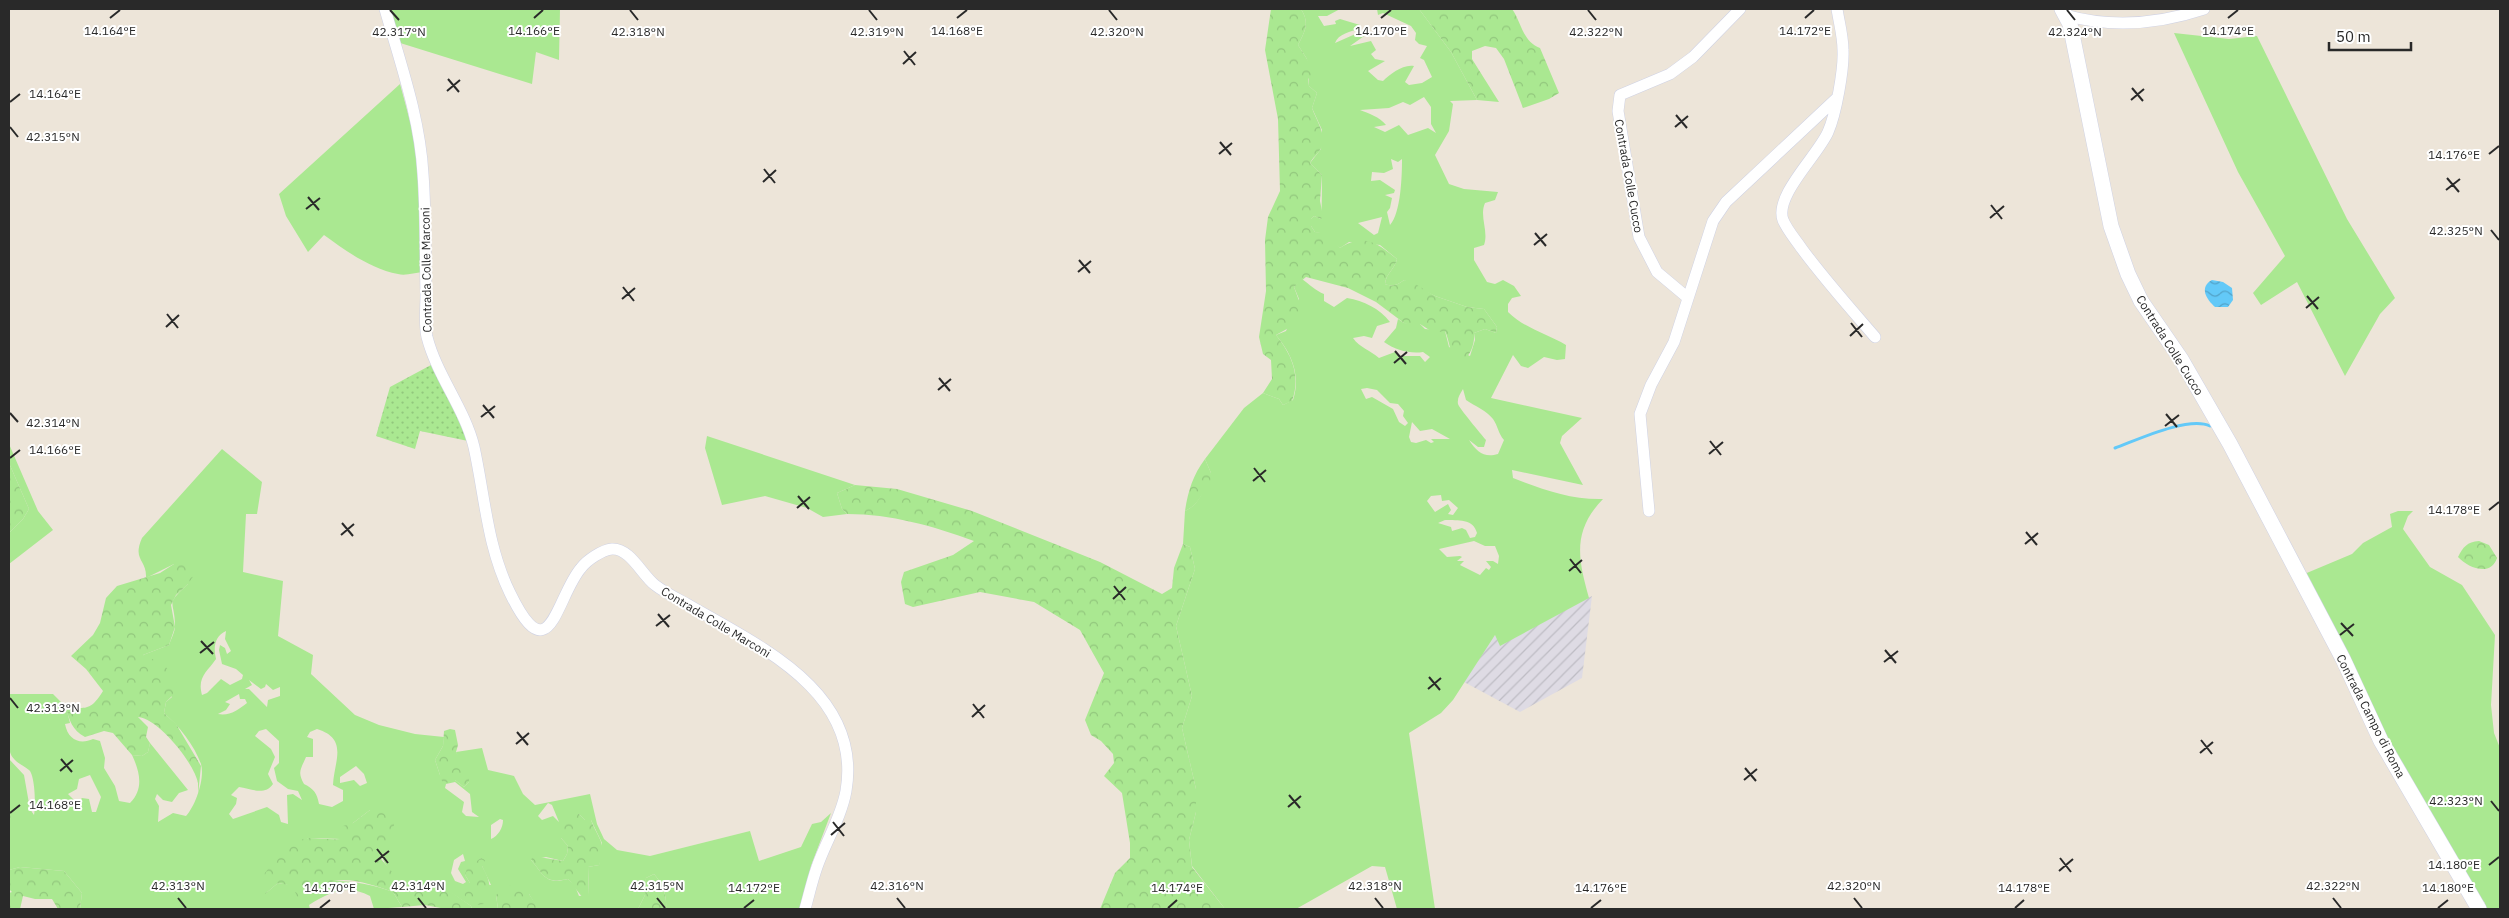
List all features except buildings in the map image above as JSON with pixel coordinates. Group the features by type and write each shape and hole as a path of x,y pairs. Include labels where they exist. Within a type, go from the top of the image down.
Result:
{"street":[{"name":"Contrada Colle Marconi","path":"385,9 418,133 423,172 427,336 473,444 487,527 510,593 530,627 537,630 545,628 556,618 580,569 595,556 611,549 621,551 652,583 793,668 813,686 830,709 842,736 848,765 846,791 838,820 817,867 805,909"},
{"name":"Contrada Colle Cucco","path":"1688,298 1657,272 1639,237 1618,111 1620,95 1670,74 1693,57 1740,9"},
{"path":"1837,9 1844,51 1837,98 1828,131 1815,155 1787,193 1781,207 1783,220 1823,277 1874,337"},
{"path":"2063,12 2080,19 2141,24 2175,19 2204,9"},
{"name":"Contrada Colle Cucco","path":"2063,12 2070,24 2111,226 2128,274 2141,302 2181,359 2230,444 2270,519"},
{"path":"1648,511 1640,414 1651,385 1674,342 1713,220 1726,202 1837,98"},
{"name":"Contrada Campo di Roma","path":"2270,519 2343,660 2381,741 2479,909"}],"shaded area":[{"path":"1592,596 1582,678 1520,712 1464,682 1495,635 1501,645"}],"green space":[{"path":"387,9 560,9 559,60 536,52 532,84 397,42"},
{"path":"1271,9 1301,9 1306,23 1298,45 1313,73 1308,79 1309,86 1317,93 1312,108 1321,129 1323,140 1320,150 1310,163 1322,175 1320,201 1323,216 1321,219 1314,216 1311,219 1311,226 1315,232 1327,233 1340,248 1356,241 1363,241 1377,245 1390,253 1397,259 1385,284 1395,285 1404,280 1412,282 1435,296 1467,307 1484,309 1497,327 1496,333 1485,329 1474,333 1472,348 1463,361 1452,353 1445,331 1434,333 1420,324 1411,325 1404,323 1376,302 1348,288 1306,277 1294,287 1302,309 1294,325 1276,335 1287,350 1295,374 1295,392 1292,401 1283,405 1279,399 1263,393 1272,379 1271,360 1263,354 1259,337 1266,291 1265,240 1268,217 1280,191 1278,119 1265,50"},
{"path":"1301,9 1340,9 1327,16 1318,16 1324,26 1336,24 1335,21 1340,19 1360,25 1360,29 1342,35 1335,43 1369,28 1367,34 1350,46 1371,41 1376,50 1371,54 1375,59 1385,61 1368,71 1378,80 1383,81 1397,70 1410,66 1414,66 1405,82 1409,85 1422,83 1432,77 1424,60 1420,58 1427,46 1419,44 1415,40 1416,33 1411,26 1383,13 1378,15 1377,9 1419,9 1451,52 1477,100 1450,101 1453,104 1449,131 1435,155 1449,184 1464,189 1498,192 1495,200 1485,203 1483,208 1485,240 1484,245 1474,248 1474,260 1487,282 1495,284 1503,280 1514,286 1521,296 1512,298 1508,304 1508,312 1514,318 1528,327 1566,345 1565,359 1557,360 1544,357 1528,368 1521,366 1513,355 1491,398 1582,418 1562,436 1560,443 1583,485 1512,470 1513,478 1568,496 1603,499 1586,522 1580,546 1582,571 1589,598 1500,646 1495,635 1453,700 1441,713 1409,733 1435,909 1397,909 1385,867 1372,866 1296,909 1225,909 1192,866 1189,840 1196,812 1196,789 1182,728 1192,696 1176,626 1195,569 1190,547 1183,544 1185,511 1198,500 1211,473 1205,459 1244,408 1263,393 1279,399 1283,405 1293,400 1296,382 1291,358 1276,335 1286,331 1299,299 1294,287 1302,279 1324,294 1324,301 1334,307 1347,298 1365,303 1381,313 1390,322 1377,326 1372,338 1364,336 1353,338 1379,358 1395,352 1401,356 1420,356 1425,362 1430,357 1423,352 1408,352 1384,342 1396,328 1398,319 1404,323 1420,324 1425,329 1445,331 1449,347 1470,356 1475,340 1474,333 1485,329 1496,333 1497,327 1484,309 1467,307 1435,296 1404,280 1395,285 1385,284 1397,259 1380,245 1349,242 1340,248 1320,233 1315,232 1311,226 1311,219 1314,216 1321,219 1322,175 1310,163 1321,149 1322,130 1312,108 1317,93 1309,86 1307,59 1298,45 1306,23","holes":["1424,97 1431,107 1431,124 1436,133 1428,128 1408,135 1399,125 1385,132 1374,127 1386,125 1381,120 1360,110 1389,108 1403,102 1410,105","1391,159 1398,162 1402,159 1399,203 1397,212 1390,225 1387,212 1392,198 1385,195 1394,193 1395,190 1380,180 1371,181 1372,172 1384,173 1393,169","1382,217 1378,233 1374,235 1358,223","1361,389 1377,390 1390,403 1398,404 1404,411 1403,416 1408,423 1405,426 1399,422 1393,409 1372,397 1366,399","1463,389 1466,400 1488,414 1495,422 1504,440 1498,454 1489,455 1481,453 1469,440 1478,447 1484,447 1486,440 1459,406 1459,396","1412,422 1420,431 1432,429 1450,439 1431,439 1434,442 1431,443 1426,440 1416,443 1411,442 1409,437","1441,495 1442,501 1449,500 1458,508 1453,515 1448,514 1451,510 1448,504 1435,512 1427,501 1431,496","1445,520 1464,521 1472,525 1477,533 1475,537 1470,538 1466,530 1462,528 1452,531 1451,527 1438,523","1474,541 1485,546 1495,546 1499,556 1498,564 1493,561 1486,561 1491,567 1489,570 1486,568 1480,575 1460,565 1464,561 1457,561 1462,557 1447,557 1439,549"]},
{"path":"1419,9 1512,9 1529,41 1540,48 1559,93 1549,99 1523,108 1504,59 1496,48 1485,46 1472,51 1472,59 1499,102 1477,100 1451,52"},
{"path":"2174,33 2229,39 2257,36 2347,219 2395,298 2380,314 2345,376 2297,282 2261,305 2253,293 2285,256 2238,172"},
{"path":"400,84 416,143 419,171 422,272 401,275 388,272 369,264 324,235 308,252 286,216 279,194"},
{"path":"431,365 468,441 420,431 415,449 376,436 390,387"},
{"path":"707,436 855,485 837,493 842,509 847,514 823,517 807,508 765,496 722,505 705,448"},
{"path":"9,444 38,511 53,530 9,564 9,533 23,519 29,509 9,463"},
{"path":"222,449 262,482 257,514 246,514 243,572 283,581 278,636 313,655 311,674 355,715 379,725 415,734 444,737 443,746 435,760 440,775 455,780 464,787 469,782 456,752 482,748 488,770 514,776 523,794 535,805 590,794 597,824 604,839 617,850 650,856 750,831 759,861 801,847 812,824 821,822 831,813 811,866 801,909 666,909 664,890 654,874 646,878 645,895 638,909 538,909 529,894 496,895 498,909 472,909 471,906 452,893 441,889 417,892 395,877 383,858 370,810 353,823 343,839 308,838 277,860 263,877 266,893 278,883 293,885 336,881 350,882 372,885 393,892 402,907 374,909 370,896 362,892 346,890 324,896 309,905 310,909 80,909 82,893 64,871 20,867 9,870 9,824 15,824 9,806 9,759 24,775 30,809 34,815 35,805 34,784 31,773 14,759 9,748 9,694 53,694 66,707 70,723 65,724 69,734 75,740 88,741 93,739 100,741 105,758 104,768 115,786 119,801 130,803 134,798 139,786 139,774 132,755 142,756 148,752 150,743 188,790 179,793 172,802 163,800 157,794 155,799 159,806 158,822 173,813 186,816 196,798 201,784 201,764 186,736 164,713 166,702 172,697 143,655 169,645 175,628 173,600 188,584 174,564 146,578 146,572 139,556 139,546 142,538","holes":["226,631 225,639 231,651 227,654 225,648 220,645 219,650 222,664 236,669 243,675 242,679 230,685 221,679 207,693 202,695 202,679 216,659 215,646 219,636","249,680 261,689 266,684 273,690 280,687 280,696 268,700 267,707 249,689 245,689 252,685","239,694 240,699 245,699 247,703 230,713 218,714 226,710 230,704 225,702","266,729 279,741 279,763 274,768 277,781 288,789 298,791 302,800 293,794 287,795 288,824 281,822 279,815 267,807 233,819 229,814 236,804 237,798 231,795 239,787 262,791 270,788 273,784 268,774 275,757 271,749 255,736 259,731","317,729 327,733 336,745 337,759 333,785 343,790 343,801 332,807 319,804 314,792 302,780 300,771 306,757 313,757 313,739 307,737 310,732","356,766 364,774 367,783 360,786 354,780 340,783 340,777","90,775 101,797 96,812 92,812 89,799 82,798 77,803 68,794 77,789 79,779","455,782 470,794 472,812 479,817 466,816 462,812 464,802 445,788 446,784","548,803 552,805 559,822 553,816 542,820 538,816","579,814 585,820 591,820 602,843 599,865 588,867 589,895 579,896 575,886 568,879 560,881 550,880 542,874 531,860 546,857 563,861 567,854 568,846 561,838 563,823","500,819 503,820 501,829 491,839 491,825","463,854 465,861 461,862 458,869 466,882 463,884 455,881 451,873 454,860","481,858 482,866 491,885 470,883 465,875"]},
{"path":"1205,459 1211,473 1210,485 1196,503 1185,511 1192,483"},
{"path":"9,463 29,509 23,519 9,533"},
{"path":"855,485 897,489 972,511 1100,562 1162,594 1172,588 1174,568 1183,544 1190,547 1195,569 1176,626 1192,696 1182,728 1196,789 1196,812 1189,840 1192,867 1225,909 1100,909 1115,873 1130,858 1130,843 1122,793 1104,776 1114,763 1113,754 1101,741 1091,735 1085,720 1104,673 1080,630 1034,602 980,592 913,607 905,604 901,582 904,572 953,555 974,541 912,522 880,516 847,514 842,509 837,493"},
{"path":"2398,511 2413,511 2408,516 2403,529 2430,567 2462,585 2495,635 2491,705 2494,733 2500,748 2500,909 2484,909 2480,903 2485,903 2475,893 2388,745 2302,575 2352,554 2363,543 2392,527 2390,514"},
{"path":"2479,541 2489,545 2497,558 2494,564 2485,569 2473,567 2458,557 2466,546"},
{"path":"174,564 183,564 196,572 188,584 176,595 171,605 175,627 169,645 143,655 164,664 180,688 166,702 164,713 176,724 201,766 198,795 198,783 190,765 174,743 156,725 138,717 148,727 146,737 150,743 148,752 142,756 132,755 113,733 104,731 85,737 72,724 66,707 88,707 95,702 103,691 86,669 71,656 93,635 100,623 106,598 117,586 160,573"},
{"path":"455,730 458,745 456,752 469,772 469,782 464,787 455,780 443,784 435,760 443,746 444,731"},
{"path":"9,806 23,815 15,824 9,824"},
{"path":"370,810 385,812 394,823 394,841 381,859 406,888 417,892 436,888 447,889 471,906 472,909 446,909 425,905 402,907 393,892 348,880 334,881 307,895 297,897 293,886 278,883 265,894 262,877 288,847 309,838 340,839 337,838 343,826 353,823"},
{"path":"573,814 579,814 585,820 591,820 601,842 603,852 599,865 588,867 589,895 586,900 568,879 549,879 531,860 533,856 563,861 567,854 568,846 561,838 557,827"},
{"path":"481,858 485,860 482,866 489,880 489,894 484,904 475,905 465,896 464,890 470,883 465,875 467,868"},
{"path":"20,867 64,871 82,893 80,909 58,909 52,899 35,899 23,896 20,909 9,909 9,893 12,892 9,889 9,870"},
{"path":"654,874 664,890 666,909 638,909 645,895 646,878"},
{"path":"519,885 529,894 539,909 498,909 496,895 507,886"}],"water":[{"path":"2212,280 2223,282 2232,288 2233,300 2228,307 2215,307 2207,297 2205,293 2206,286"}],"waterway":[{"path":"2115,448 2176,426 2189,424 2210,426"}]}
